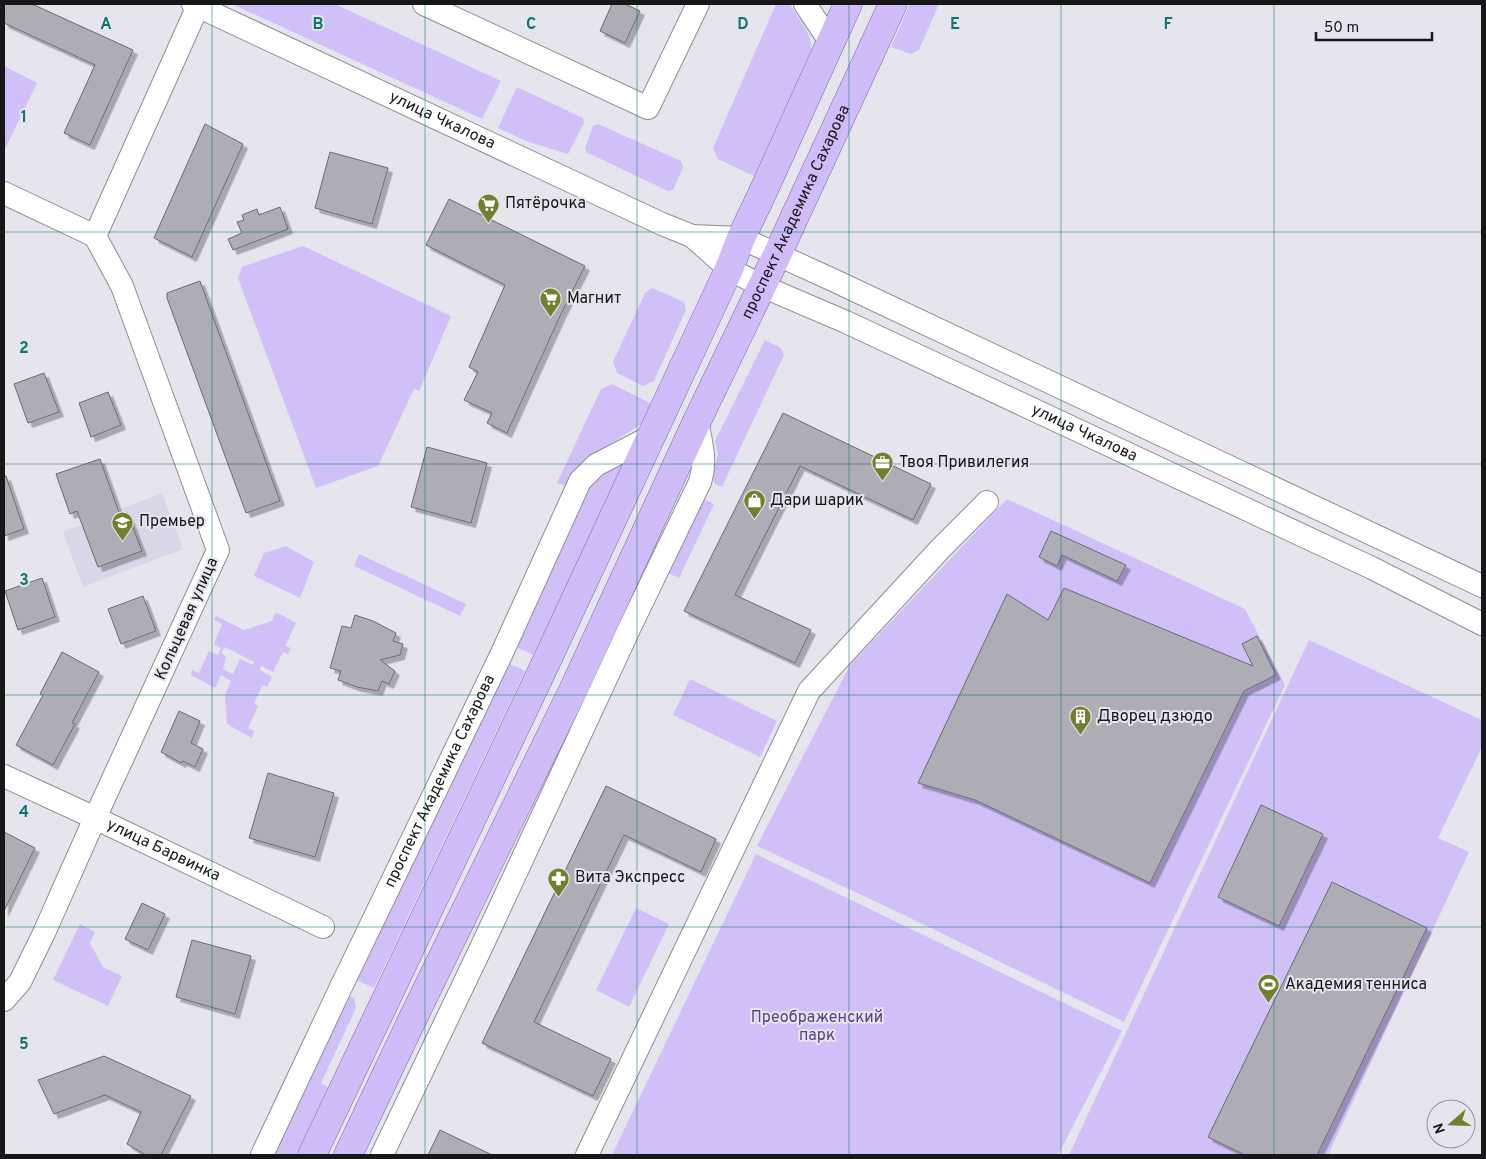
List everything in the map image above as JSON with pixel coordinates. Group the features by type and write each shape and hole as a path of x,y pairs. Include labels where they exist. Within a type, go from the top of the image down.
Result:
{"main road":[{"path":"312,1155 534,689 729,269 741,238 848,4"},
{"name":"проспект Академика Сахарова","path":"348,1155 575,686 893,4"}],"street":[{"path":"424,4 648,108 698,4"},
{"path":"805,4 831,43"},
{"path":"4,193 96,236 196,5"},
{"name":"улица Чкалова","path":"196,5 662,224 692,236 741,238 1482,586"},
{"name":"Кольцевая улица","path":"4,1000 20,982 44,933 218,550 122,286 96,236"},
{"name":"улица Чкалова","path":"692,236 729,269 762,286 846,322 1372,568 1482,624"},
{"path":"382,1155 482,948 626,636 700,482 703,472 704,455 698,421"},
{"name":"проспект Академика Сахарова","path":"262,1155 502,653 580,481 596,465 650,437"},
{"path":"587,1155 809,692 941,548 987,502"},
{"name":"улица Барвинка","path":"4,776 323,928"}],"shaded area":[{"name":"Премьер","path":"162,493 183,549 83,587 63,532"}],"green space":[{"path":"232,4 335,4 501,81 482,119"},
{"path":"776,4 790,4 807,31 811,50 754,176 718,159 713,148"},
{"path":"910,4 939,4 919,50 911,54 891,47"},
{"path":"4,66 37,83 4,151"},
{"path":"517,87 583,118 584,123 568,154 529,142 498,128"},
{"path":"598,124 681,161 683,167 673,190 668,191 586,152 585,148 593,126"},
{"path":"303,246 451,316 419,391 414,389 378,466 316,488 238,278 242,267"},
{"path":"652,288 684,302 686,310 654,381 643,386 617,373 613,362 645,293"},
{"path":"765,340 781,348 784,355 722,487 715,484 712,475 718,455 715,441"},
{"path":"612,384 652,404 644,422 582,463 569,487 557,483 601,389"},
{"path":"626,461 533,655 514,646 588,485 597,477"},
{"path":"1007,499 1245,609 1285,685 1124,1022 757,846 850,665"},
{"path":"706,500 714,504 679,578 664,571 698,504"},
{"path":"286,546 314,562 300,598 254,576 264,553"},
{"path":"359,554 466,604 460,616 354,566"},
{"path":"276,612 296,623 285,646 291,648 288,654 283,652 273,672 261,666 260,670 272,677 267,687 263,685 254,703 258,706 248,728 254,731 252,738 227,724 225,695 231,681 221,675 215,688 191,675 192,670 199,673 209,651 218,655 221,648 214,644 222,624 214,620 216,616 244,630 272,621","holes":["225,647 254,662 253,665 240,659 233,674 223,669 226,657 221,653"]},
{"name":"Академия тенниса","path":"1309,640 1482,720 1482,747 1438,838 1469,852 1328,1155 1069,1155"},
{"path":"504,661 525,671 374,988 354,979"},
{"path":"690,679 777,721 760,757 673,715"},
{"name":"Преображенский парк","path":"756,854 1122,1031 1058,1155 612,1155"},
{"path":"636,908 669,924 629,1007 596,990"},
{"path":"80,924 95,932 90,943 103,967 122,976 108,1006 53,980"},
{"path":"346,994 354,998 356,1008 321,1083 328,1087 296,1155 270,1155"}],"building":[{"path":"4,4 32,4 133,50 90,145 64,133 95,65 4,23"},
{"path":"612,4 625,4 640,11 625,43 600,31"},
{"path":"205,124 243,144 192,257 154,238"},
{"path":"330,152 388,168 372,224 315,208"},
{"path":"449,199 585,266 507,433 487,423 492,413 464,400 478,372 469,367 505,285 426,245"},
{"path":"280,207 288,229 233,250 228,239 242,233 237,222 244,220 242,215 257,209 259,215"},
{"path":"200,281 280,501 246,513 167,298 167,293"},
{"path":"44,373 59,412 28,423 14,384"},
{"path":"108,392 121,425 91,437 79,403"},
{"path":"783,413 931,484 913,520 800,466 735,595 811,630 795,663 684,611"},
{"path":"427,447 487,463 471,523 411,507"},
{"path":"100,459 120,515 127,512 142,551 98,567 77,511 70,514 56,474"},
{"path":"4,476 6,476 24,529 4,536"},
{"path":"1051,531 1126,565 1117,581 1062,555 1057,566 1039,557"},
{"path":"42,578 55,617 18,630 5,591"},
{"name":"Дворец дзюдо","path":"1064,588 1253,666 1242,644 1257,636 1276,675 1244,691 1150,883 975,800 918,783 1007,594 1048,620"},
{"path":"143,596 156,631 121,644 108,609"},
{"path":"355,615 373,621 396,633 393,641 403,644 400,655 380,660 395,671 389,684 382,681 378,691 357,687 338,680 341,671 330,668 342,626 351,628"},
{"path":"62,652 99,672 72,723 75,724 53,765 16,745 43,695 40,694"},
{"path":"179,711 200,721 191,743 203,749 195,767 183,761 181,763 161,752"},
{"path":"268,773 334,793 315,857 249,838"},
{"path":"606,786 716,839 701,872 624,835 534,1022 611,1059 593,1096 482,1043"},
{"path":"1261,805 1323,834 1279,926 1218,897"},
{"path":"4,832 35,848 4,911"},
{"path":"1332,882 1427,928 1317,1155 1245,1155 1208,1137"},
{"path":"142,903 165,914 148,950 125,939"},
{"path":"192,940 251,956 235,1014 176,997"},
{"path":"104,1056 191,1096 161,1155 146,1155 127,1144 141,1112 105,1095 54,1114 38,1080"},
{"path":"440,1130 492,1155 428,1155"}],"place":[{"name":"Пятёрочка","path":"489,223"},
{"name":"Магнит","path":"551,318"},
{"name":"Твоя Привилегия","path":"883,482"},
{"name":"Дари шарик","path":"754,520"},
{"name":"Премьер","path":"123,541"},
{"name":"Дворец дзюдо","path":"1081,736"},
{"name":"Вита Экспресс","path":"559,897"},
{"name":"Академия тенниса","path":"1269,1004"}]}
